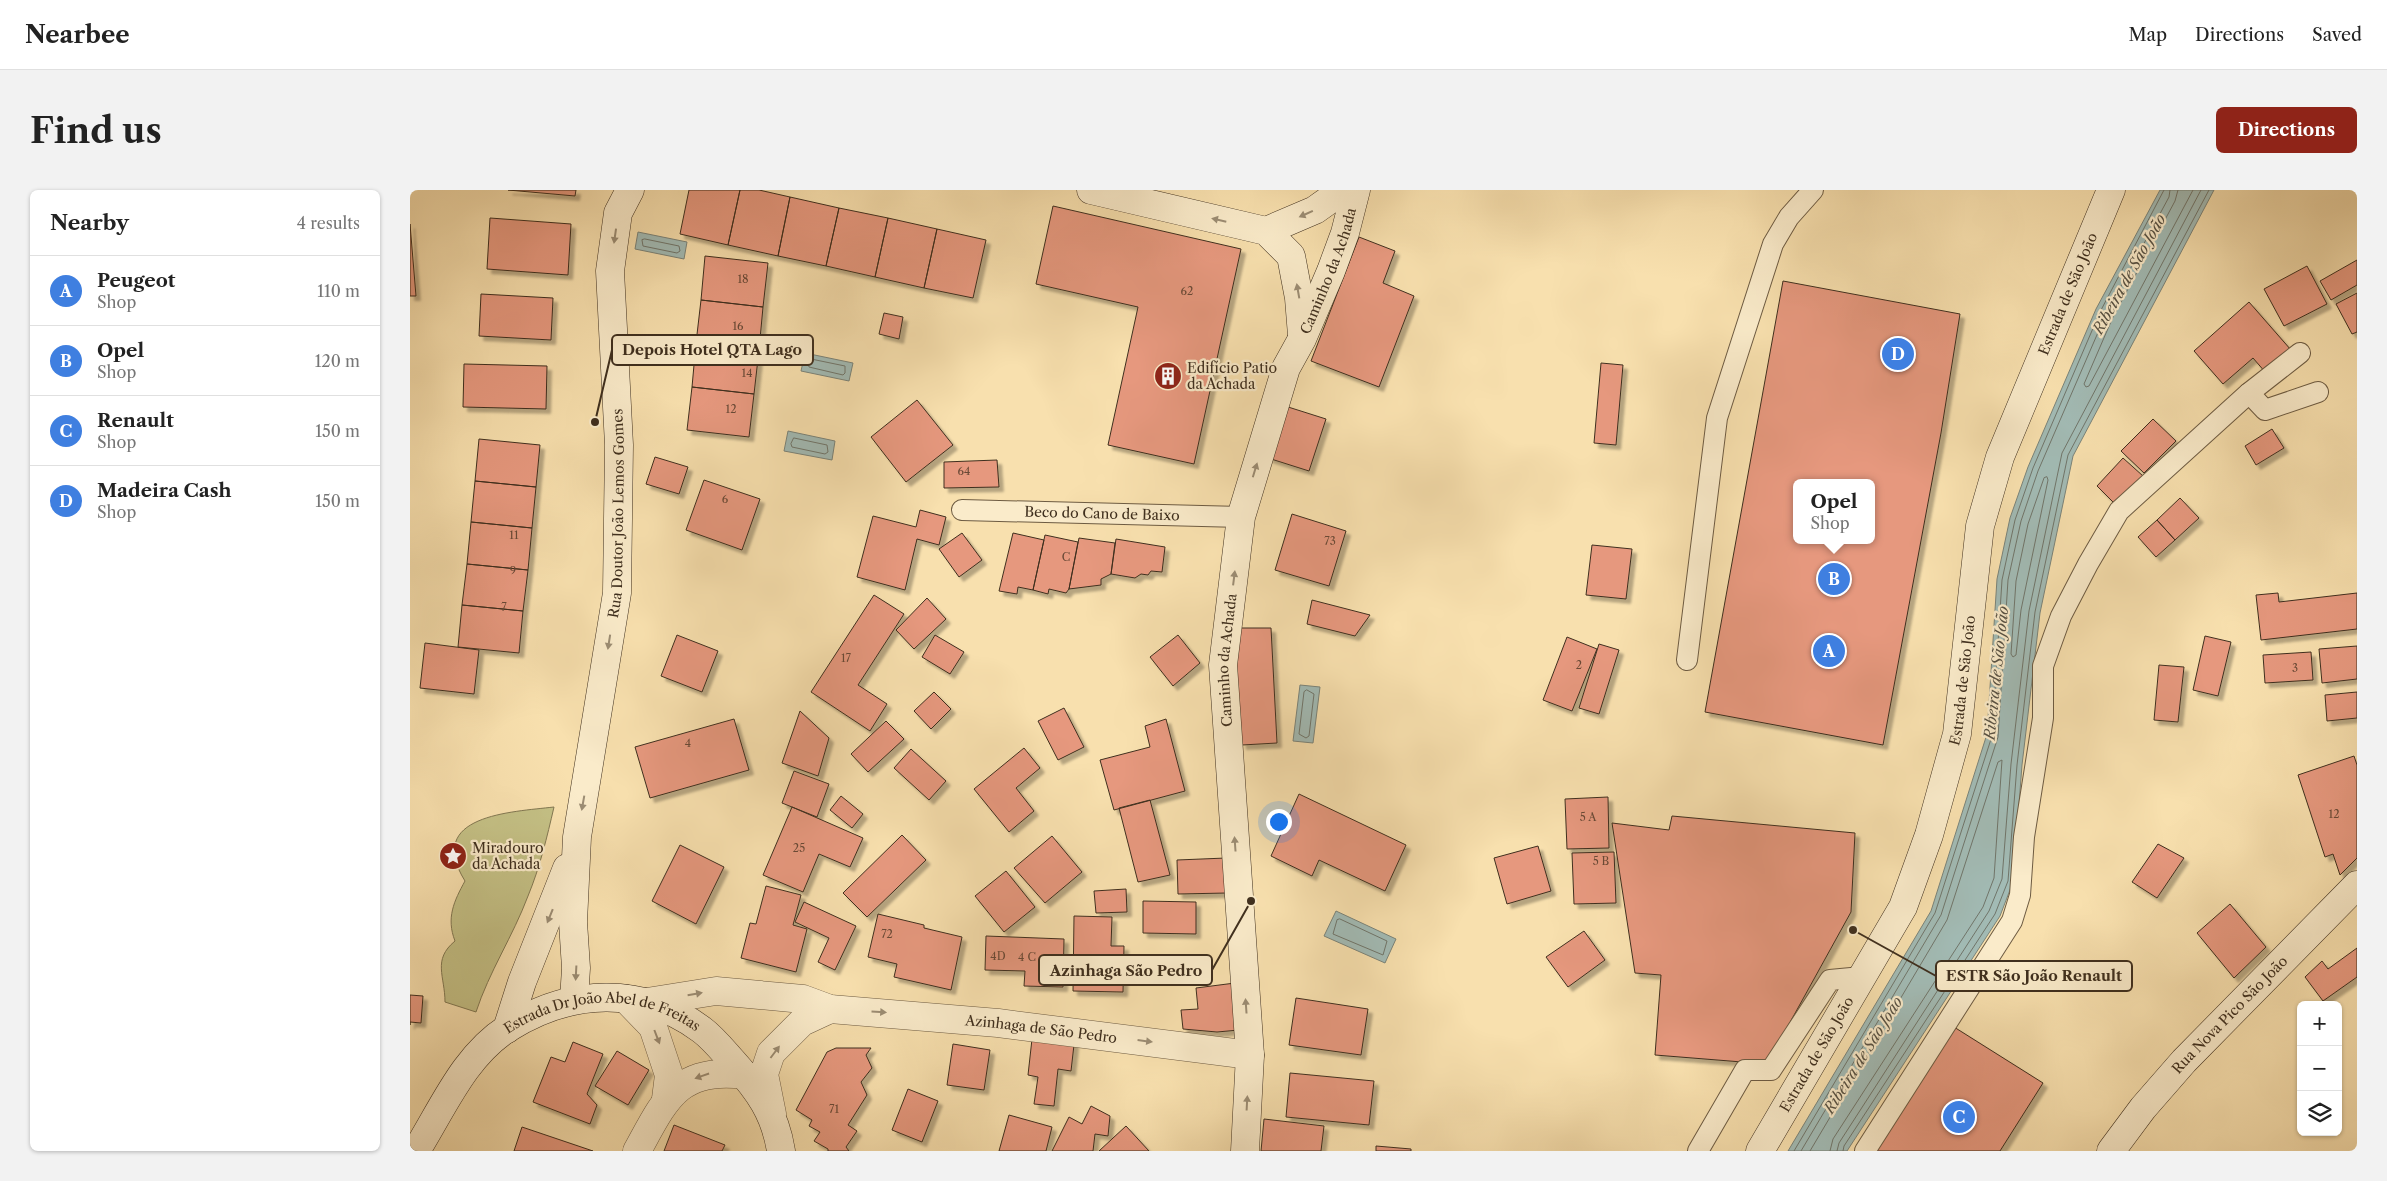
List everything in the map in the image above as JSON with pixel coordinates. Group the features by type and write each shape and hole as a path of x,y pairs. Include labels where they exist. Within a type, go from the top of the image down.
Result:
{"street":[{"name":"Rua Doutor João Lemos Gomes","path":"574,1000 576,968 573,922 577,837 617,593 619,445 610,271 618,213 630,190"},
{"path":"1091,190 1266,231 1291,256 1299,298 1302,339"},
{"path":"1266,231 1315,210 1343,190"},
{"name":"Caminho da Achada","path":"1245,1151 1250,1055 1223,665 1241,516 1286,368 1302,339 1342,241 1356,190"},
{"name":"Estrada de São João","path":"1760,1151 1903,907 1928,835 1957,734 1980,526 2000,457 2111,190"},
{"name":"Rua Doutor João Lemos Gomes","path":"507,1029 522,982 557,898 577,837"},
{"name":"Rua Nova Pico São João","path":"2111,1151 2143,1108 2184,1061 2357,885"},
{"name":"Azinhaga de São Pedro","path":"637,1001 716,991 803,999 830,1009 998,1023 1250,1055"},
{"name":"Estrada Dr João Abel de Freitas","path":"416,1151 464,1070 490,1042 507,1029 540,1011 574,1000 594,997 637,1001 680,1016 704,1031 745,1075 772,1114 781,1151"},
{"path":"637,1001 653,1027 669,1075 666,1100"},
{"name":"Azinhaga de São Pedro","path":"772,1114 764,1074 771,1053 802,1022 830,1009"},
{"path":"637,1151 666,1100 684,1084 700,1076 726,1072 745,1075"}],"lane":[{"path":"1687,660 1717,418 1773,244 1789,217 1813,190"},
{"path":"1865,1151 2012,921 2020,895 2024,837 2043,718 2043,666 2061,616 2088,564 2119,511 2249,393 2300,353"},
{"path":"2249,393 2265,410 2318,392"},
{"name":"Beco do Cano de Baixo","path":"962,510 1241,516"},
{"path":"1698,1151 1745,1070 1771,1070 1830,980 1862,977"}],"shaded area":[{"path":"554,807 543,852 532,885 476,1012 445,1002 441,969 442,962 448,948 455,941 451,925 452,910 465,881 455,859 456,842 464,830 478,821 516,811"}],"water":[{"name":"Ribeira de São João","path":"2160,190 2214,190 2073,456 2040,613 2022,765 2013,882 2000,916 1847,1151 1788,1151 1931,911 1987,734 1997,579 2010,518 2028,467 2096,309"},
{"path":"638,232 687,242 684,259 635,249"},
{"path":"805,353 853,363 849,381 801,371"},
{"path":"788,431 835,441 832,460 784,451"},
{"path":"1300,685 1320,687 1313,743 1293,741"},
{"path":"1336,911 1396,939 1385,963 1324,936"}],"building":[{"path":"508,190 576,190 575,196"},
{"path":"689,190 740,190 728,245 680,234"},
{"path":"740,190 759,190 790,197 778,256 728,245"},
{"path":"790,197 839,208 826,266 778,256"},
{"name":"Edifício Patio da Achada","path":"1053,206 1241,249 1194,464 1108,445 1138,307 1036,284"},
{"path":"839,208 888,218 875,277 826,266"},
{"path":"490,218 571,224 568,275 487,269"},
{"path":"888,218 937,229 924,288 875,277"},
{"path":"410,224 416,296 410,296"},
{"path":"937,229 986,240 973,298 924,288"},
{"path":"1359,237 1395,251 1383,283 1414,296 1379,387 1311,361"},
{"path":"705,256 768,263 763,307 701,300"},
{"path":"2357,260 2357,285 2331,300 2320,281"},
{"path":"2307,266 2327,304 2284,326 2264,289"},
{"path":"1783,281 1960,314 1941,433 1883,745 1705,712"},
{"path":"2357,293 2357,332 2352,334 2336,304"},
{"path":"481,294 553,298 551,340 479,336"},
{"path":"701,300 763,307 759,350 696,343"},
{"path":"2249,302 2291,350 2266,373 2253,358 2223,384 2194,351"},
{"path":"884,313 903,317 899,339 879,334"},
{"path":"696,343 759,350 754,394 692,387"},
{"path":"1601,363 1623,365 1616,445 1594,443"},
{"path":"464,364 547,366 546,409 463,407"},
{"path":"692,387 754,394 749,437 687,430"},
{"path":"917,400 953,445 906,482 871,437"},
{"path":"1285,406 1326,419 1309,471 1268,458"},
{"path":"2153,419 2176,441 2144,473 2121,451"},
{"path":"2272,429 2284,448 2256,465 2245,446"},
{"path":"479,439 540,445 536,487 475,481"},
{"path":"655,457 688,467 679,494 646,484"},
{"path":"2123,458 2143,476 2116,505 2097,486"},
{"path":"997,460 999,487 944,488 944,462"},
{"path":"704,480 760,499 742,550 686,530"},
{"path":"475,481 536,487 532,528 471,522"},
{"path":"2180,498 2199,518 2175,540 2157,520"},
{"path":"920,510 946,517 939,545 917,539 905,590 857,577 873,516 916,527"},
{"path":"1292,514 1346,531 1329,586 1275,570"},
{"path":"2157,520 2175,540 2156,557 2138,537"},
{"path":"471,522 532,528 528,570 467,564"},
{"path":"962,533 982,560 959,577 939,549"},
{"path":"1013,533 1044,540 1033,590 1018,587 1017,594 999,591"},
{"path":"1045,535 1078,542 1069,589 1066,593 1049,589 1048,594 1033,590"},
{"path":"1079,538 1115,543 1111,574 1101,579 1101,585 1069,589"},
{"path":"1116,539 1165,547 1162,572 1151,571 1148,575 1141,574 1135,578 1111,574"},
{"path":"1592,545 1632,549 1626,599 1586,595"},
{"path":"467,564 528,570 523,611 462,605"},
{"path":"2278,593 2279,602 2357,593 2357,629 2261,640 2256,595"},
{"path":"874,595 904,614 858,685 887,704 870,731 811,692"},
{"path":"927,598 946,619 914,649 896,630"},
{"path":"1312,600 1370,615 1355,636 1307,624"},
{"path":"462,605 523,611 519,653 458,647"},
{"path":"1236,628 1271,628 1277,743 1242,745 1235,669"},
{"path":"677,635 718,651 702,692 661,676"},
{"path":"935,635 964,652 950,674 922,657"},
{"path":"1178,635 1200,663 1173,686 1150,657"},
{"path":"2205,636 2231,642 2218,696 2193,690"},
{"path":"1567,637 1597,649 1572,711 1543,700"},
{"path":"425,643 479,650 474,694 420,688"},
{"path":"1599,644 1619,650 1599,714 1579,708"},
{"path":"2357,646 2357,679 2322,683 2319,649"},
{"path":"2311,652 2313,680 2265,683 2263,655"},
{"path":"2159,665 2184,667 2178,722 2154,720"},
{"path":"934,692 951,709 931,729 914,711"},
{"path":"2357,692 2357,718 2327,721 2325,695"},
{"path":"1064,708 1084,747 1058,760 1038,721"},
{"path":"800,711 829,738 818,776 782,763"},
{"path":"734,719 749,770 650,798 635,747"},
{"path":"1166,719 1185,791 1114,810 1100,760 1150,747 1145,726"},
{"path":"886,721 904,739 868,772 851,754"},
{"path":"1024,748 1040,768 1016,788 1034,811 1009,832 974,789"},
{"path":"911,749 946,781 929,800 894,768"},
{"path":"2354,756 2357,765 2357,858 2340,875 2333,854 2325,857 2298,775"},
{"path":"794,771 829,784 817,817 782,803"},
{"path":"1299,794 1406,845 1385,891 1319,860 1312,876 1271,856"},
{"path":"841,796 863,814 852,828 830,810"},
{"path":"1608,797 1609,848 1567,849 1565,799"},
{"path":"1150,800 1170,875 1138,882 1119,808"},
{"path":"792,807 863,838 850,867 819,854 803,892 763,875"},
{"path":"1672,816 1855,833 1851,912 1767,1064 1655,1055 1661,975 1635,973 1612,823 1669,830"},
{"path":"902,835 926,860 867,917 843,893"},
{"path":"1052,836 1082,872 1045,903 1014,868"},
{"path":"2158,844 2184,858 2157,898 2132,882"},
{"path":"680,845 724,867 696,924 652,901"},
{"path":"1538,846 1551,891 1507,904 1494,858"},
{"path":"1614,852 1616,903 1574,904 1572,853"},
{"path":"1226,858 1227,893 1178,894 1177,860"},
{"path":"1006,871 1035,907 1004,932 975,896"},
{"path":"766,886 801,895 793,925 807,929 796,972 741,958 750,923 756,924"},
{"path":"1126,889 1127,912 1096,913 1094,891"},
{"path":"1143,901 1196,902 1196,934 1143,933"},
{"path":"804,902 856,926 835,970 818,962 829,938 795,922"},
{"path":"2230,904 2266,947 2234,978 2197,933"},
{"path":"878,914 924,925 924,928 962,937 951,990 894,977 897,964 868,957"},
{"path":"1074,916 1112,917 1111,946 1124,946 1123,992 1073,991"},
{"path":"1584,931 1605,960 1568,987 1546,957"},
{"path":"986,936 1064,939 1063,987 1024,986 1025,971 985,970"},
{"path":"2357,948 2357,977 2323,1001 2305,977 2322,961 2328,969"},
{"path":"1235,983 1239,1030 1217,1032 1183,1029 1181,1010 1198,1009 1196,988"},
{"path":"410,995 423,996 421,1023 410,1022"},
{"path":"1296,998 1368,1009 1361,1055 1289,1045"},
{"path":"1954,1027 2043,1083 2000,1151 1876,1151"},
{"path":"1033,1030 1075,1036 1071,1071 1058,1069 1054,1106 1034,1104 1038,1077 1028,1075"},
{"path":"573,1042 603,1054 587,1094 597,1105 590,1124 533,1102 551,1057 565,1062"},
{"path":"953,1044 990,1050 984,1090 947,1085"},
{"path":"836,1048 871,1048 866,1055 872,1068 861,1082 867,1095 848,1125 857,1131 846,1147 849,1151 828,1151 828,1149 814,1141 820,1132 809,1126 812,1120 796,1110 827,1052"},
{"path":"617,1051 649,1070 628,1105 595,1086"},
{"path":"1290,1073 1374,1081 1369,1125 1286,1117"},
{"path":"908,1089 938,1101 922,1142 892,1130"},
{"path":"1091,1106 1110,1116 1108,1136 1095,1134 1093,1151 1052,1151 1069,1117 1082,1124"},
{"path":"1009,1115 1052,1127 1046,1151 999,1151"},
{"path":"1264,1119 1324,1126 1321,1151 1261,1151"},
{"path":"674,1125 725,1145 722,1151 664,1151"},
{"path":"1126,1126 1149,1151 1099,1151"},
{"path":"522,1127 593,1151 514,1151"},
{"path":"1376,1146 1411,1149 1411,1151 1376,1151"}],"place":[{"name":"Madeira Cash","path":"1898,354"},
{"name":"Edifício Patio da Achada","path":"1168,376"},
{"name":"Depois Hotel QTA Lago","path":"595,422"},
{"name":"Opel","path":"1834,579"},
{"name":"Peugeot","path":"1829,651"},
{"name":"Miradouro da Achada","path":"453,856"},
{"name":"Azinhaga São Pedro","path":"1251,901"},
{"name":"ESTR São João Renault","path":"1853,930"},
{"name":"Renault","path":"1959,1117"}]}
